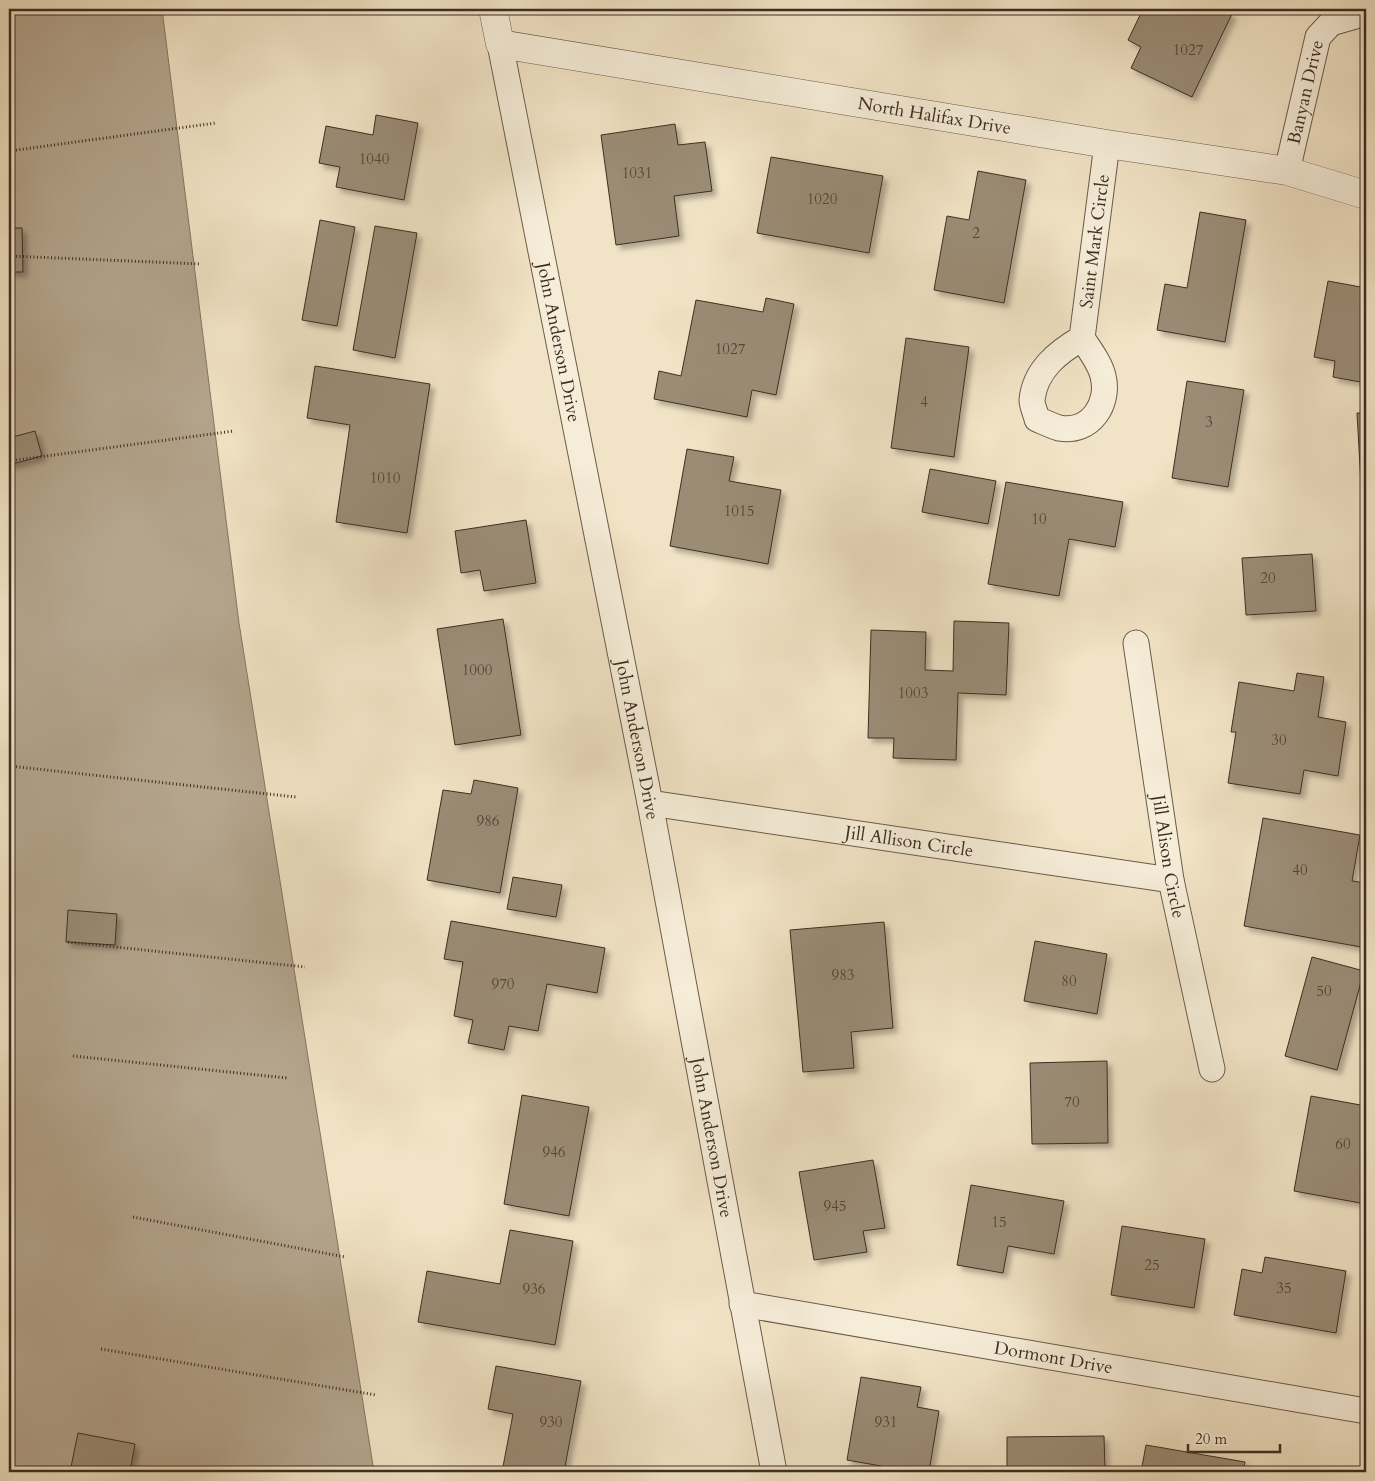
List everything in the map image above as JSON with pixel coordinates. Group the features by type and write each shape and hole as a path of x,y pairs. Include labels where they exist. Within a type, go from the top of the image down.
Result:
{"street":[{"name":"John Anderson Drive","path":"493,9 650,803 774,1472"},
{"name":"Banyan Drive","path":"1288,170 1318,37 1331,23 1366,13"},
{"name":"North Halifax Drive","path":"500,44 1107,144 1288,170 1366,196"},
{"name":"Saint Mark Circle","path":"1082,338 1107,144"},
{"name":"Jill Alison Circle","path":"1136,643 1170,880 1212,1069"},
{"name":"Jill Allison Circle","path":"650,803 1170,880"},
{"name":"Dormont Drive","path":"742,1304 1366,1410"}],"path":[{"path":"9,151 216,123"},
{"path":"9,256 201,264"},
{"path":"9,461 234,431"},
{"path":"9,766 296,797"},
{"path":"68,942 304,967"},
{"path":"74,1056 287,1078"},
{"path":"133,1217 345,1257"},
{"path":"101,1349 376,1395"}],"shaded area":[{"path":"9,9 162,9 239,623 374,1472 9,1472"}],"building":[{"path":"1143,9 1221,9 1232,14 1192,97 1131,68 1141,47 1128,40"},
{"path":"376,115 418,123 404,200 336,187 340,167 319,163 326,126 373,135"},
{"path":"675,124 678,145 705,142 712,191 674,196 679,236 616,245 601,135"},
{"path":"771,157 883,176 869,253 757,233"},
{"path":"978,171 1026,180 1004,303 934,290 947,216 969,220"},
{"path":"1200,212 1246,220 1225,342 1157,330 1165,284 1187,288"},
{"path":"320,220 355,227 337,326 302,320"},
{"path":"375,226 417,233 395,358 353,350"},
{"path":"9,228 22,228 23,272 9,272"},
{"path":"1328,281 1366,288 1366,383 1333,377 1335,361 1314,357"},
{"path":"766,298 794,304 776,395 752,390 747,417 654,399 659,371 681,376 696,300 763,312"},
{"path":"906,338 969,347 954,457 891,448"},
{"path":"315,366 430,384 407,533 336,522 350,425 307,418"},
{"path":"1187,381 1244,390 1228,487 1172,478"},
{"path":"1357,413 1366,413 1366,520 1363,520"},
{"path":"35,431 42,456 9,465 9,438"},
{"path":"687,449 734,457 729,481 781,490 768,564 670,546"},
{"path":"930,469 996,481 988,524 922,512"},
{"path":"1006,482 1123,502 1115,547 1069,539 1059,596 988,584"},
{"path":"526,520 536,583 484,591 480,570 461,573 455,531"},
{"path":"1312,554 1316,611 1246,615 1242,558"},
{"path":"503,619 521,735 455,745 437,629"},
{"path":"954,621 1009,623 1006,695 958,693 956,760 893,758 894,738 868,738 871,630 926,632 925,670 953,671"},
{"path":"1297,673 1324,677 1318,717 1346,722 1338,776 1304,770 1300,794 1228,783 1236,732 1231,732 1239,682 1294,691"},
{"path":"474,780 518,788 500,893 427,880 443,790 471,794"},
{"path":"1263,818 1360,835 1352,881 1366,883 1366,919 1361,947 1244,926"},
{"path":"513,877 562,885 556,917 507,909"},
{"path":"68,910 117,914 115,945 66,942"},
{"path":"451,921 605,948 597,993 547,984 538,1031 509,1026 504,1050 468,1043 473,1020 454,1016 463,962 444,959"},
{"path":"884,922 893,1028 851,1032 854,1068 803,1072 790,930"},
{"path":"1035,941 1107,954 1097,1014 1024,1001"},
{"path":"1312,957 1364,971 1337,1070 1285,1056"},
{"path":"1107,1061 1108,1143 1032,1144 1030,1063"},
{"path":"522,1095 589,1107 569,1216 504,1204"},
{"path":"1311,1096 1366,1106 1366,1204 1294,1191"},
{"path":"873,1160 885,1228 863,1231 867,1252 814,1260 799,1172"},
{"path":"971,1185 1064,1201 1054,1254 1008,1246 1003,1273 957,1265"},
{"path":"1122,1226 1205,1239 1194,1308 1111,1295"},
{"path":"510,1230 573,1241 555,1345 418,1322 427,1271 500,1284"},
{"path":"1265,1257 1346,1271 1336,1333 1234,1315 1242,1269 1262,1273"},
{"path":"496,1366 581,1381 564,1472 502,1472 513,1414 488,1409"},
{"path":"861,1377 921,1387 917,1407 939,1411 929,1472 915,1472 847,1460"},
{"path":"78,1433 135,1444 130,1472 70,1472"},
{"path":"1104,1436 1105,1472 1007,1472 1007,1437"},
{"path":"1146,1445 1245,1462 1243,1472 1141,1472"}]}
